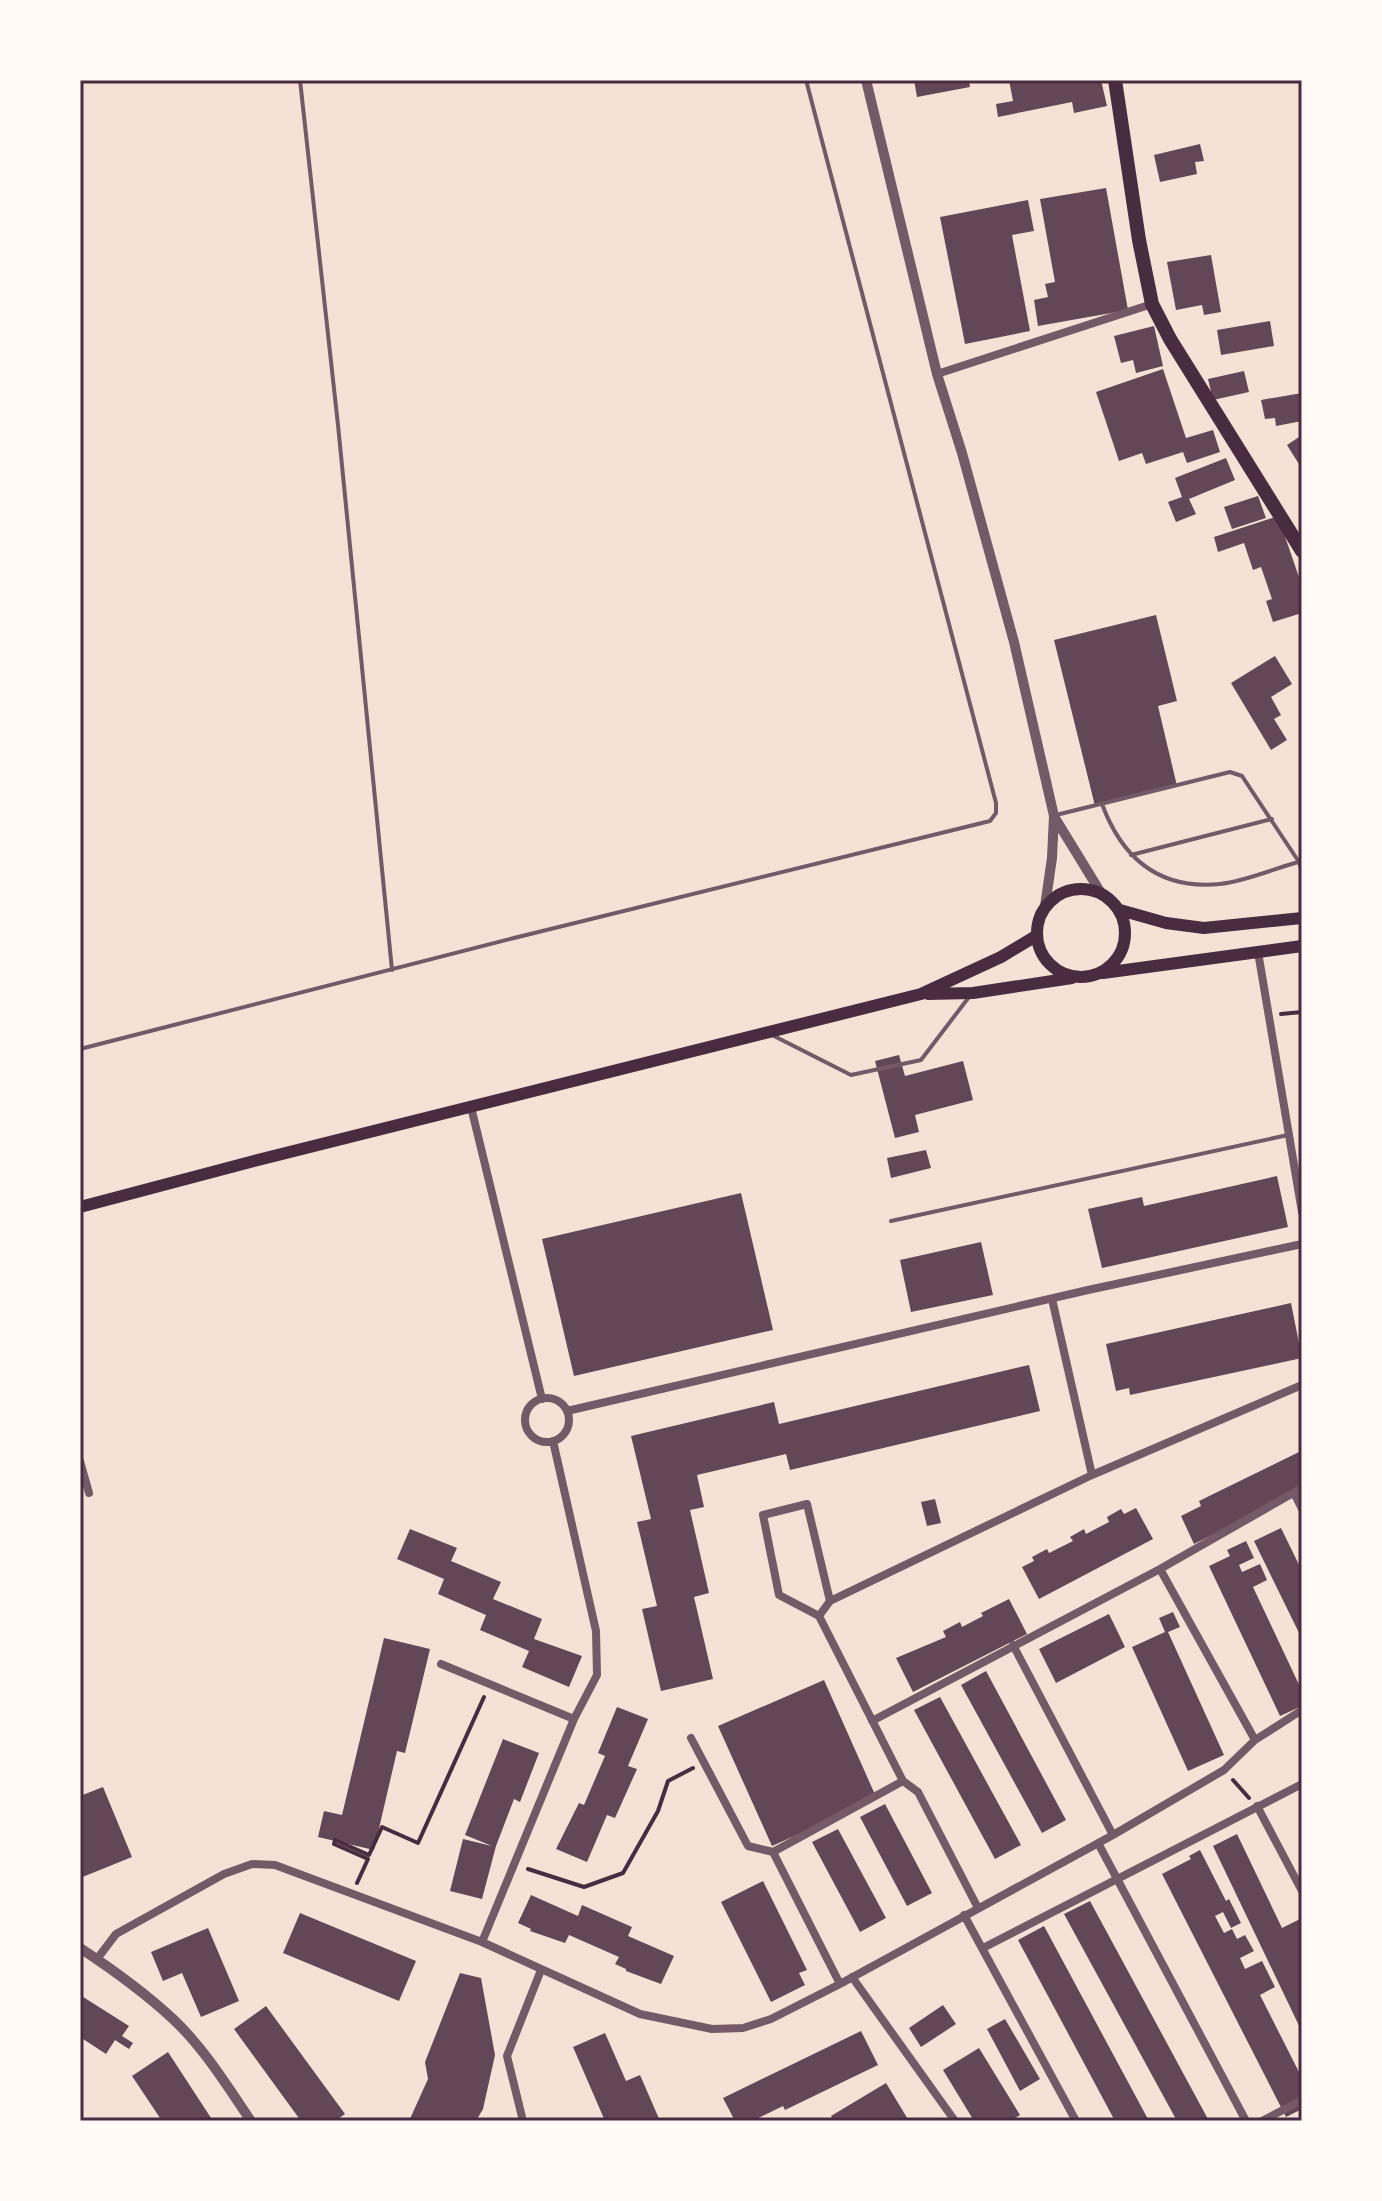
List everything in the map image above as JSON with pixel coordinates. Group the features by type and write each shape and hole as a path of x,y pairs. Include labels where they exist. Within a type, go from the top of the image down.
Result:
{"main road":[{"path":"1115,80 1152,304 1170,339 1302,551"},
{"path":"1075,977 1061,973 1048,964 1036,936 1045,906 1064,891 1089,889 1101,893 1120,910 1166,923 1204,928 1302,918"},
{"path":"1100,973 1110,967 1124,946 1126,934 1120,910"},
{"path":"80,1207 921,994 1001,957 1036,936"},
{"path":"921,994 973,993 1302,946"}],"street":[{"path":"866,80 937,374 1014,642 1054,816 1045,906"},
{"path":"937,374 1152,304"},
{"path":"1054,816 1101,893"},
{"path":"1258,952 1302,1212"},
{"path":"471,1107 542,1399"},
{"path":"567,1411 1302,1244"},
{"path":"1052,1299 1092,1475"},
{"path":"819,1616 830,1601 1092,1475 1302,1385"},
{"path":"542,1399 557,1401 567,1411 565,1433 553,1441 539,1441 526,1426 530,1406 542,1399"},
{"path":"482,1942 574,1719 597,1675 596,1631 553,1441"},
{"path":"80,1461 89,1493"},
{"path":"872,1721 1160,1569 1298,1491 1302,1509"},
{"path":"830,1601 807,1504 763,1515 779,1595 819,1616 903,1781 918,1792 978,1908"},
{"path":"1160,1569 1255,1740"},
{"path":"1013,1645 1113,1835"},
{"path":"441,1664 574,1719"},
{"path":"97,1959 116,1934 224,1874 252,1864 275,1865 482,1942 640,2014 712,2029 743,2028 771,2019 840,1984 1113,1835 1224,1770 1255,1740 1302,1710"},
{"path":"691,1738 748,1846 773,1852 903,1781"},
{"path":"983,1948 1302,1784"},
{"path":"1257,1806 1302,1891"},
{"path":"1098,1843 1246,2121"},
{"path":"773,1852 840,1984"},
{"path":"964,1915 1076,2121"},
{"path":"80,1948 174,2020 207,2057 251,2121"},
{"path":"522,2117 507,2056 541,1970"},
{"path":"852,1977 955,2121"},
{"path":"1262,2121 1302,2100"}],"lane":[{"path":"300,80 392,970"},
{"path":"80,1049 990,821 996,813 985,759 806,80"},
{"path":"1054,816 1230,772 1242,776 1299,862 1302,872"},
{"path":"1102,804 1110,827 1129,855 1158,874 1187,883 1221,884 1299,862"},
{"path":"1129,855 1272,819"},
{"path":"766,1032 851,1075 921,1060 973,993"},
{"path":"891,1221 1290,1135"}],"path":[{"path":"1270,1015 1302,1012"},
{"path":"352,1894 368,1859 334,1844 335,1840 369,1855 382,1827 418,1843 490,1684"},
{"path":"514,1864 584,1887 623,1873 658,1811 668,1781 704,1762"}],"building":[{"path":"914,80 969,80 970,87 917,97"},
{"path":"1009,80 1101,80 1107,106 1074,113 1072,102 998,117 996,104 1013,101"},
{"path":"1200,144 1204,161 1195,162 1197,174 1160,182 1154,155"},
{"path":"1106,188 1128,310 1038,326 1034,300 1048,297 1045,284 1055,282 1040,199"},
{"path":"1028,200 1034,231 1012,235 1030,331 965,344 940,217"},
{"path":"1211,255 1221,312 1204,315 1202,305 1176,310 1167,262"},
{"path":"1270,321 1274,346 1221,355 1217,330"},
{"path":"1154,326 1163,366 1136,373 1133,360 1121,363 1114,336"},
{"path":"1163,369 1186,438 1213,430 1220,452 1187,463 1183,452 1146,464 1142,453 1119,461 1096,392"},
{"path":"1244,371 1249,392 1213,400 1208,379"},
{"path":"1302,393 1302,421 1276,426 1275,418 1265,419 1261,400"},
{"path":"1302,435 1302,469 1287,445"},
{"path":"1226,458 1235,480 1189,499 1196,514 1176,522 1168,502 1182,497 1175,478"},
{"path":"1258,496 1266,518 1232,529 1224,507"},
{"path":"1278,516 1302,586 1302,613 1273,622 1266,601 1272,599 1261,567 1253,570 1244,543 1218,552 1214,537"},
{"path":"1156,615 1177,701 1158,706 1177,786 1095,806 1054,640"},
{"path":"1275,656 1292,684 1271,697 1281,715 1274,719 1287,740 1271,750 1231,683"},
{"path":"899,1055 905,1076 963,1061 973,1100 915,1115 919,1132 895,1138 875,1061"},
{"path":"926,1150 931,1168 891,1178 887,1158"},
{"path":"1277,1176 1288,1227 1102,1268 1088,1209 1142,1197 1144,1206"},
{"path":"741,1193 773,1330 574,1376 542,1239"},
{"path":"981,1242 993,1295 911,1312 900,1260"},
{"path":"1291,1303 1302,1358 1130,1395 1129,1388 1116,1391 1106,1344"},
{"path":"1029,1365 1040,1411 790,1470 786,1454 697,1475 704,1507 690,1510 709,1593 694,1597 713,1679 661,1691 642,1609 657,1606 637,1522 651,1519 631,1436 774,1402 779,1424"},
{"path":"1301,1451 1302,1491 1194,1544 1181,1516 1201,1506 1199,1501"},
{"path":"935,1499 941,1523 927,1526 921,1502"},
{"path":"1136,1508 1153,1539 1039,1599 1022,1567 1034,1561 1032,1557 1047,1549 1049,1553 1073,1541 1070,1537 1084,1529 1086,1534 1109,1522 1107,1517 1121,1509 1124,1514"},
{"path":"1281,1528 1302,1571 1302,1639 1254,1541"},
{"path":"410,1529 457,1548 451,1561 501,1582 493,1599 542,1619 534,1639 582,1656 569,1687 522,1667 529,1651 480,1630 486,1615 438,1594 444,1579 397,1559"},
{"path":"1246,1541 1254,1558 1239,1565 1242,1572 1260,1564 1267,1580 1253,1587 1302,1691 1302,1706 1280,1716 1209,1566 1230,1556 1227,1550"},
{"path":"1009,1599 1027,1634 913,1692 896,1658 946,1637 943,1631 960,1622 962,1627"},
{"path":"1173,1612 1180,1627 1168,1632 1224,1755 1188,1771 1132,1647 1165,1632 1159,1618"},
{"path":"1109,1614 1125,1647 1056,1683 1039,1649"},
{"path":"384,1638 430,1649 405,1753 397,1751 374,1850 318,1837 324,1811 342,1815"},
{"path":"986,1671 1066,1820 1042,1833 961,1685"},
{"path":"824,1680 877,1799 772,1846 718,1726"},
{"path":"940,1697 1021,1845 995,1859 914,1710"},
{"path":"617,1707 648,1719 628,1766 637,1769 615,1818 607,1815 587,1862 556,1849 579,1803 584,1805 605,1756 598,1753"},
{"path":"503,1739 539,1753 520,1802 514,1799 496,1846 482,1899 450,1891 463,1839 492,1846 465,1835"},
{"path":"103,1787 132,1857 80,1878 80,1796"},
{"path":"885,1804 932,1893 907,1906 860,1817"},
{"path":"838,1829 886,1918 860,1932 812,1842"},
{"path":"1237,1834 1282,1928 1302,1918 1302,2032 1213,1846"},
{"path":"1200,1850 1241,1923 1231,1928 1223,1912 1215,1916 1224,1933 1232,1929 1237,1939 1245,1935 1254,1951 1240,1958 1245,1969 1262,1961 1275,1987 1260,1995 1302,2078 1302,2109 1286,2117 1162,1874 1191,1859 1189,1856"},
{"path":"763,1881 807,1970 799,1973 805,1985 771,2002 721,1902"},
{"path":"531,1895 578,1916 582,1905 632,1927 628,1936 674,1956 661,1984 626,1971 615,1964 619,1957 569,1935 565,1943 530,1931 518,1923"},
{"path":"1090,1901 1209,2121 1177,2121 1064,1914"},
{"path":"300,1913 416,1961 399,2001 283,1953"},
{"path":"1044,1926 1149,2121 1115,2121 1018,1940"},
{"path":"208,1928 239,2001 201,2017 182,1973 163,1981 151,1952"},
{"path":"460,1973 481,1978 495,2055 483,2109 476,2121 409,2121 428,2079 425,2062"},
{"path":"80,1995 129,2026 122,2036 133,2043 129,2049 115,2040 106,2054 80,2037"},
{"path":"943,2005 956,2024 921,2047 909,2028"},
{"path":"266,2006 345,2114 335,2121 301,2121 234,2029"},
{"path":"1005,2019 1040,2079 1020,2091 987,2029"},
{"path":"861,2031 878,2065 785,2110 783,2106 752,2121 735,2121 723,2098"},
{"path":"605,2033 626,2081 640,2075 660,2121 605,2121 573,2047"},
{"path":"979,2048 1020,2115 1010,2121 974,2121 943,2070"},
{"path":"168,2052 213,2121 162,2121 132,2076"},
{"path":"886,2083 909,2121 828,2121 831,2116"}]}
